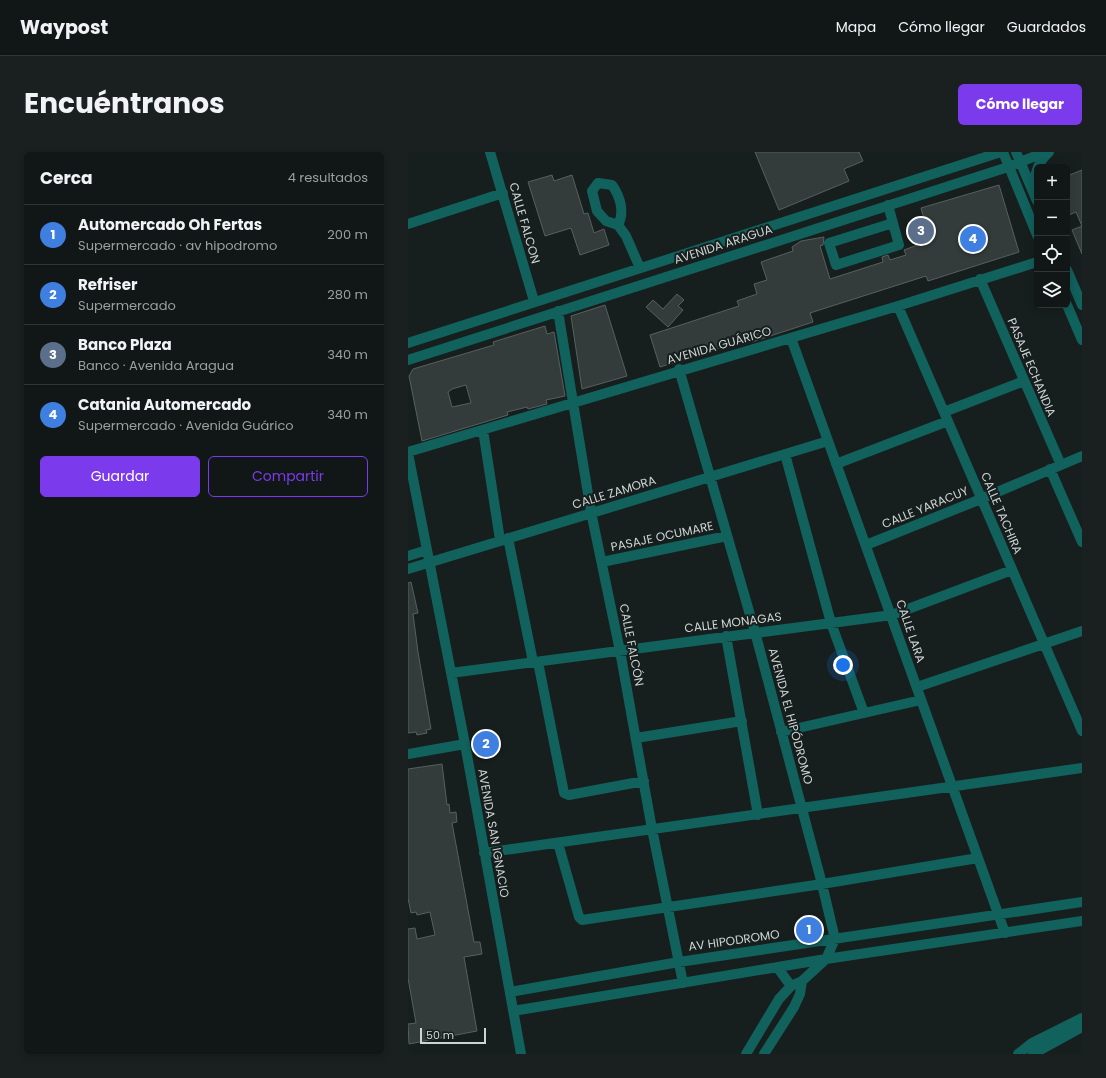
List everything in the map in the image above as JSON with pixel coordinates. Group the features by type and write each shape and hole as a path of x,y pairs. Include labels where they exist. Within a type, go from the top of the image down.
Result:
{"street":[{"name":"CALLE FALCON","path":"490,152 534,302"},
{"path":"1002,152 1034,228"},
{"name":"AVENIDA ARAGUA","path":"408,343 1002,152"},
{"path":"1016,152 1037,200"},
{"name":"AVENIDA ARAGUA","path":"408,360 888,204 1008,167 1045,152"},
{"path":"1033,191 1036,169 1041,160 1049,152"},
{"path":"408,224 503,193"},
{"path":"888,204 899,245 836,265 829,243 893,223"},
{"path":"618,225 626,236 640,268"},
{"name":"AVENIDA GUÁRICO","path":"408,452 572,404 679,369 898,306 1034,263"},
{"path":"1068,272 1082,305"},
{"name":"PASAJE ECHANDIA","path":"980,279 1061,465"},
{"name":"CALLE TACHIRA","path":"898,306 1082,731"},
{"path":"1068,308 1082,340"},
{"name":"CALLE FALCÓN","path":"558,311 572,404 591,512 620,651 652,829 683,983"},
{"name":"CALLE LARA","path":"790,338 892,616 1005,933"},
{"name":"AVENIDA EL HIPÓDROMO","path":"679,369 755,632 822,884 835,939"},
{"path":"836,464 946,417 1024,381"},
{"path":"483,430 504,539 536,662 564,792 569,795 644,781"},
{"name":"CALLE ZAMORA","path":"408,570 429,562 828,440"},
{"name":"AVENIDA SAN IGNACIO","path":"408,452 465,744 521,1054"},
{"path":"785,454 831,624 864,713"},
{"name":"CALLE YARACUY","path":"866,545 982,499 1082,456"},
{"path":"1050,469 1082,542"},
{"name":"PASAJE OCUMARE","path":"602,562 727,536"},
{"path":"408,556 427,550"},
{"name":"CALLE MONAGAS","path":"451,673 755,632 892,616 1012,570"},
{"path":"917,687 1082,631"},
{"path":"726,636 758,815"},
{"path":"781,732 921,700"},
{"path":"636,738 742,721"},
{"path":"408,754 465,744"},
{"path":"484,853 1082,768"},
{"path":"558,843 578,917 582,920 822,884 978,858"},
{"name":"AV HIPODROMO","path":"510,992 679,962 1082,902"},
{"path":"513,1011 826,959 1082,921"},
{"path":"746,1054 779,999 791,986 802,981 826,959 835,939"},
{"path":"777,967 791,986"},
{"path":"764,1054 794,1007 800,994 802,981"},
{"path":"1018,1054 1032,1043 1082,1018"},
{"path":"1033,1054 1082,1027"}],"building":[{"path":"755,152 859,152 863,161 844,169 849,181 779,210"},
{"path":"1082,170 1082,226 1076,212 1070,215 1070,175"},
{"path":"552,175 554,181 572,175 584,214 588,213 594,233 604,229 609,245 580,255 571,228 545,236 528,182"},
{"path":"999,185 1019,252 928,281 926,276 810,313 813,322 752,342 750,338 660,367 650,335 739,306 737,301 757,294 754,284 767,280 761,262 793,251 792,247 801,241 824,237 823,245 820,246 830,279 883,262 882,257 888,255 890,260 906,255 904,250 920,244 915,230 926,226 921,208"},
{"path":"1082,226 1082,254 1072,230"},
{"path":"677,294 684,300 678,306 683,310 668,327 646,307 653,300 663,309"},
{"path":"605,305 627,376 582,389 571,316"},
{"path":"545,326 547,334 554,332 565,396 546,400 547,404 507,412 508,415 422,441 409,376 413,369 494,345 493,342","holes":["466,385 471,403 452,407 448,392 452,389"]},
{"path":"411,582 418,613 413,614 431,729 426,730 427,733 417,735 416,732 408,733 408,583"},
{"path":"442,764 447,805 449,804 450,813 456,812 457,822 452,823 474,942 480,942 482,954 464,957 477,1031 409,1044 408,1024 416,1023 408,978 408,929 415,928 417,939 435,935 430,912 417,915 416,912 411,913 408,898 408,769"}],"place":[{"name":"Banco Plaza","path":"921,231"},
{"name":"Catania Automercado","path":"973,239"},
{"name":"Refriser","path":"486,744"},
{"name":"Automercado Oh Fertas","path":"809,930"}]}
